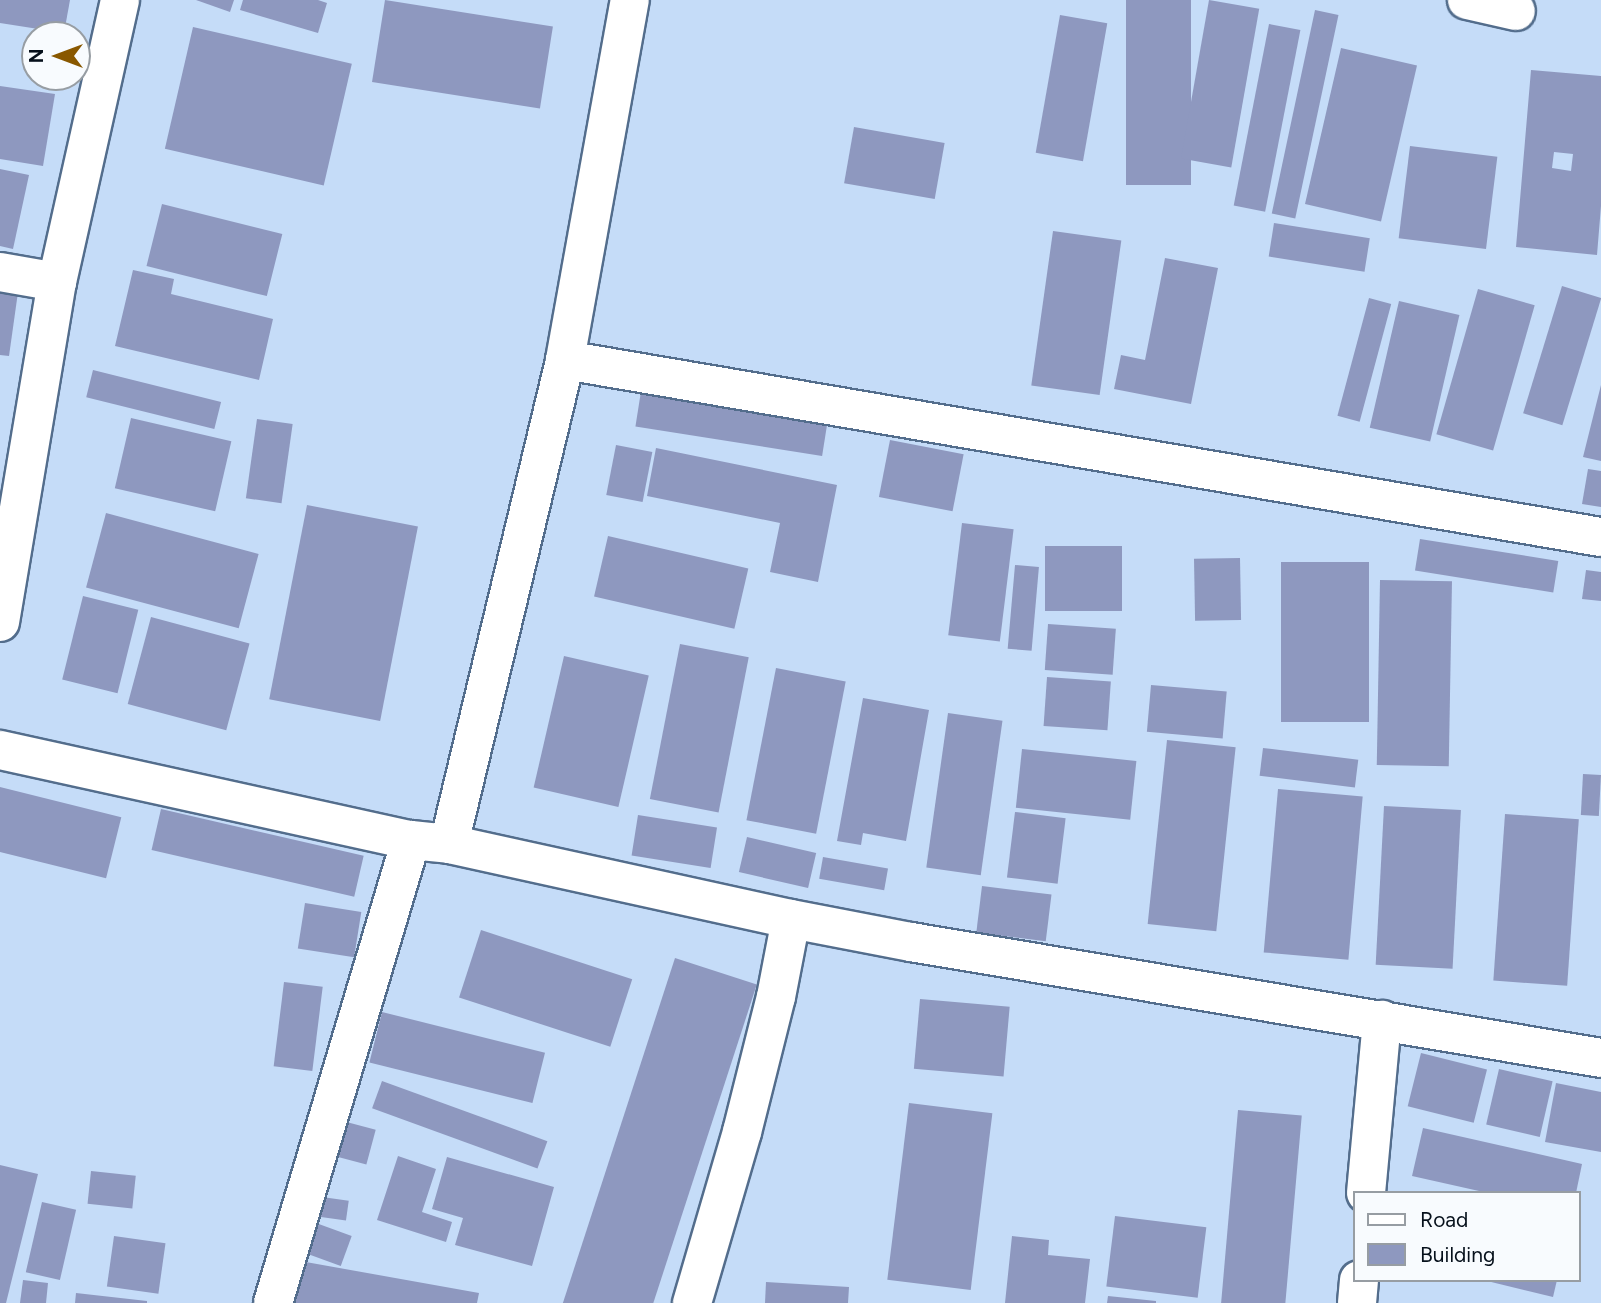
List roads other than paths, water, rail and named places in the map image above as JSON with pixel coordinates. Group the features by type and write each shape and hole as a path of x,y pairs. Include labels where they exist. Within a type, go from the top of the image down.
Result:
{"street":[{"path":"0,622 57,282 120,0"},
{"path":"449,844 565,360 630,0"},
{"path":"1466,0 1516,11"},
{"path":"0,272 57,282"},
{"path":"565,360 1601,537"},
{"path":"0,750 411,840 449,844 791,919 1601,1058"},
{"path":"274,1303 411,840"},
{"path":"692,1303 742,1132 776,997 791,919"},
{"path":"1366,1191 1382,1020"},
{"path":"1357,1303 1359,1282"}]}
